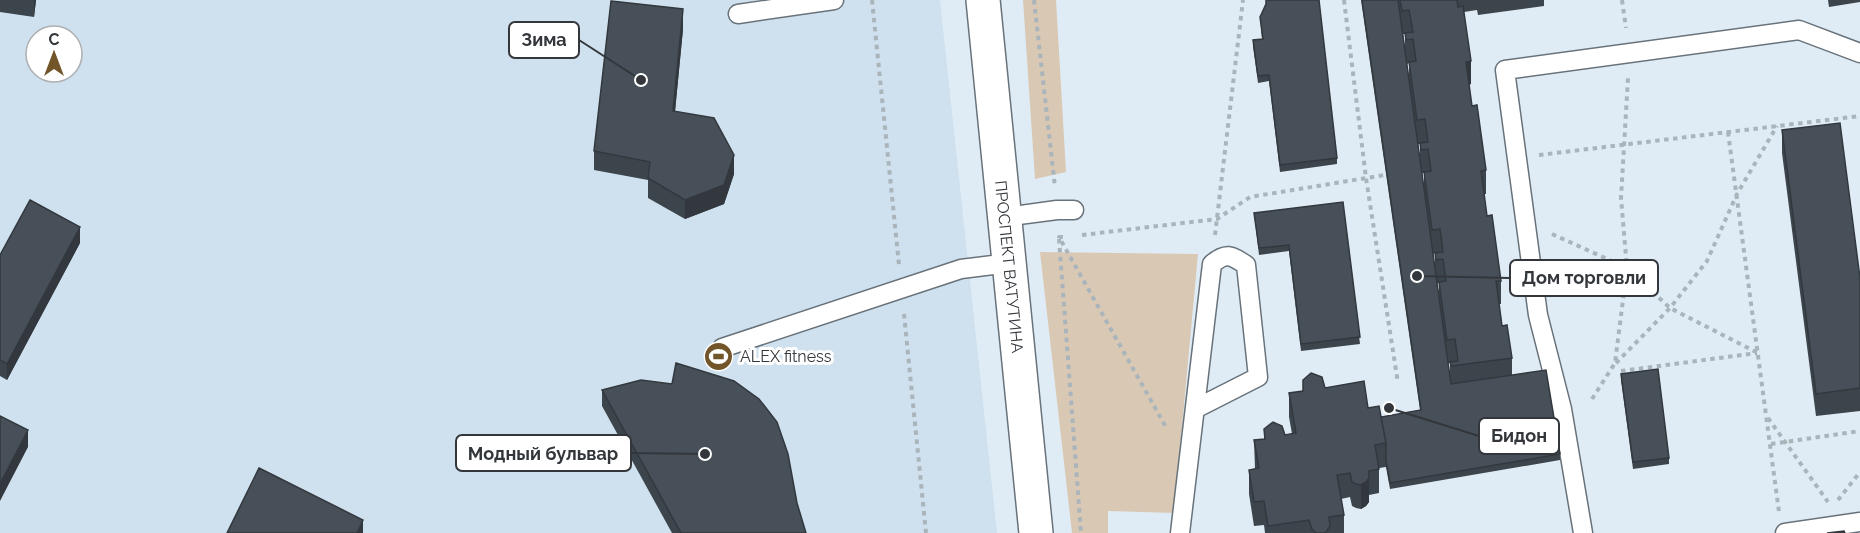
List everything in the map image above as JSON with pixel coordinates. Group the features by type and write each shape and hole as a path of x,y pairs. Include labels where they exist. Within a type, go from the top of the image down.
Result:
{"main road":[{"name":"ПРОСПЕКТ ВАТУТИНА","path":"983,0 1036,533"}],"lane":[{"path":"738,14 834,0"},
{"path":"1583,533 1562,409 1538,315 1505,70 1799,30 1860,53"},
{"path":"1005,218 1065,210"},
{"path":"1180,533 1212,264 1221,257 1233,256 1246,265 1258,377 1195,409"},
{"path":"722,348 961,269 1009,263"},
{"path":"1785,533 1860,522"}],"path":[{"path":"1034,0 1065,210 1059,237 1081,533"},
{"path":"1212,264 1243,0"},
{"path":"1344,0 1366,178 1398,383"},
{"path":"1615,363 1627,268 1621,198 1629,53 1622,0"},
{"path":"1516,157 1860,116"},
{"path":"1592,399 1615,363 1670,308 1707,261 1737,194 1778,126"},
{"path":"1728,132 1780,515"},
{"path":"1059,237 1217,219 1250,196 1385,175"},
{"path":"1545,231 1627,268 1670,308 1758,353"},
{"path":"1059,237 1188,466"},
{"path":"1621,371 1758,353"},
{"path":"1767,417 1832,508 1860,472"},
{"path":"1771,444 1860,431"}],"shaded area":[{"path":"0,0 940,0 997,533 0,533"},
{"path":"1023,0 1056,0 1066,172 1035,179"},
{"path":"1040,252 1198,254 1174,513 1108,511 1108,533 1072,533"}],"building":[{"path":"1266,0 1319,0 1337,158 1280,165 1269,75 1258,76 1253,40 1263,39 1260,17"},
{"path":"1362,0 1398,0 1451,384 1546,370 1560,454 1390,483 1381,417 1421,410"},
{"path":"1400,0 1457,0 1458,7 1463,6 1471,61 1466,62 1472,106 1477,105 1486,170 1481,171 1487,216 1492,215 1501,281 1496,281 1502,326 1507,325 1512,358 1451,366 1450,362 1458,361 1455,339 1447,340 1439,282 1446,281 1443,259 1436,260 1435,253 1443,252 1440,229 1432,230 1424,172 1431,171 1428,149 1421,150 1420,143 1428,142 1425,119 1417,120 1409,62 1416,61 1413,39 1406,40 1405,33 1413,32 1409,10 1402,11"},
{"path":"611,1 683,9 673,111 714,118 734,155 724,185 685,200 648,178 650,162 594,151"},
{"path":"1840,123 1860,278 1860,388 1816,394 1782,130"},
{"path":"30,200 80,227 7,364 0,360 0,255"},
{"path":"1343,202 1360,337 1301,344 1289,245 1259,248 1254,213"},
{"path":"676,363 734,381 759,399 777,422 788,454 797,503 806,533 681,533 602,390 641,380 672,384"},
{"path":"1658,369 1669,458 1633,462 1621,374"},
{"path":"1311,373 1322,377 1325,388 1364,381 1368,408 1379,406 1386,443 1375,445 1379,469 1369,471 1369,478 1366,482 1361,485 1352,482 1350,473 1337,475 1344,515 1329,517 1330,526 1324,533 1316,533 1309,520 1268,526 1264,501 1254,502 1249,470 1259,468 1254,440 1265,439 1264,429 1273,422 1282,426 1285,435 1296,433 1289,393 1303,391 1303,380"},
{"path":"0,416 28,430 0,484"},
{"path":"259,468 363,520 357,533 227,533"}],"place":[{"name":"Зима","path":"641,80"},
{"name":"Дом торговли","path":"1417,276"},
{"name":"ALEX fitness","path":"719,356"},
{"name":"Бидон","path":"1389,408"},
{"name":"Модный бульвар","path":"705,454"}]}
